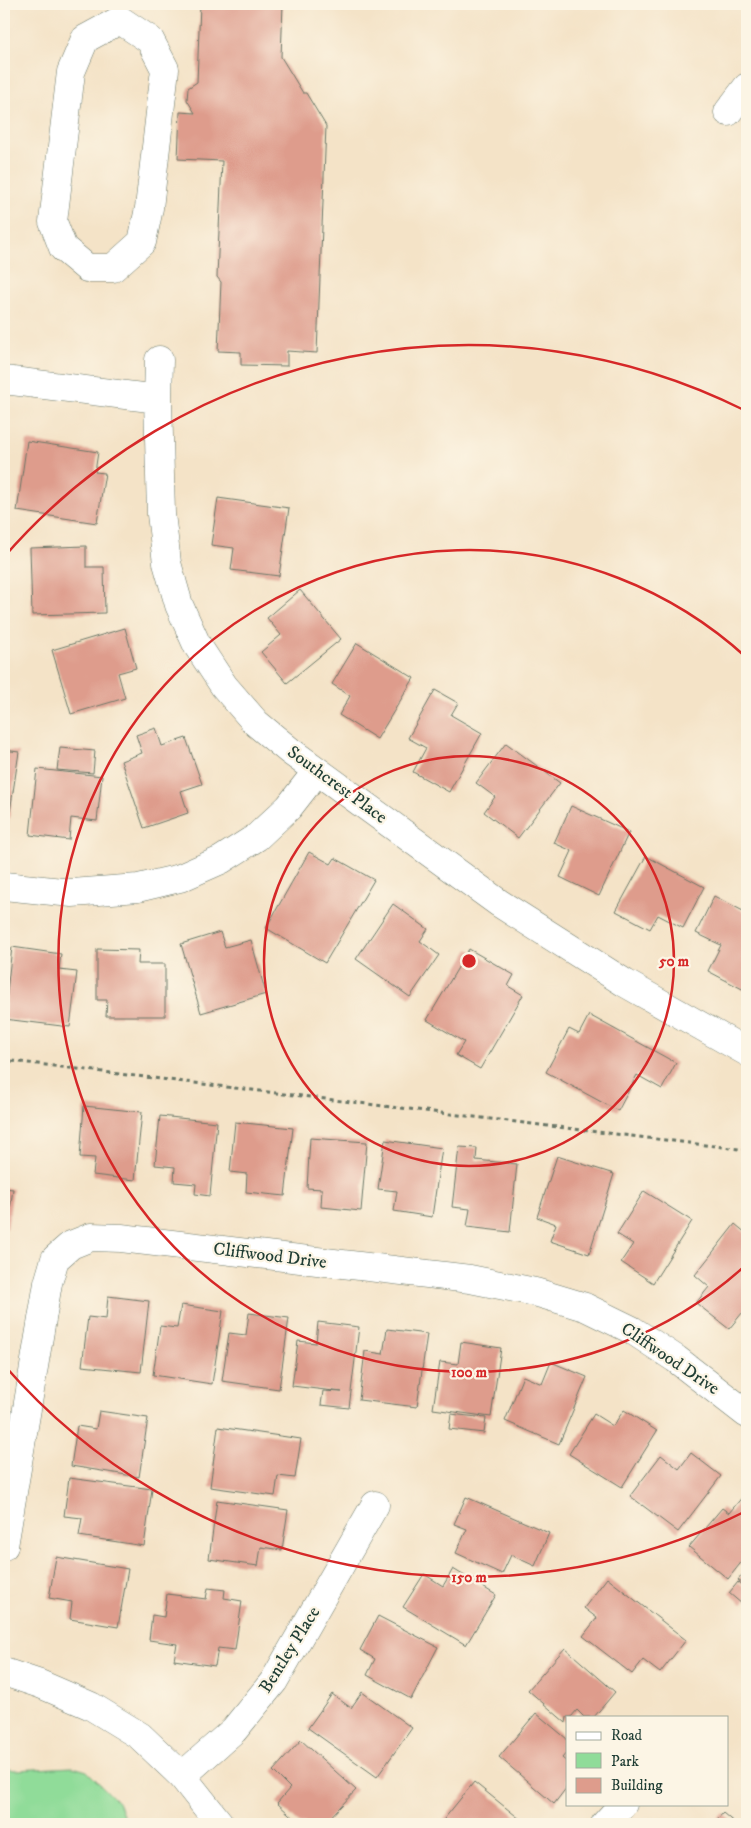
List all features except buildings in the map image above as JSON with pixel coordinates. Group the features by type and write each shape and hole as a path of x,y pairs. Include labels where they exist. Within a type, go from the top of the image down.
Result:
{"street":[{"path":"120,12 150,40 165,69 149,208 142,242 113,268 87,268 63,248 53,222 70,72 85,39 120,12"},
{"path":"728,112 747,87"},
{"name":"Southcrest Place","path":"160,360 158,399 161,514 167,563 180,605 197,645 224,686 256,723 318,771 498,903 625,983 747,1052"},
{"path":"4,380 158,399"},
{"path":"4,886 72,893 138,888 180,878 221,860 257,837 289,807 318,771"},
{"name":"Cliffwood Drive","path":"4,1546 48,1283 55,1259 71,1245 91,1237 121,1238 470,1279 535,1292 585,1307 632,1330 676,1359 747,1414"},
{"name":"Bentley Place","path":"182,1776 234,1730 274,1681 375,1505"},
{"path":"4,1672 40,1684 91,1706 140,1736 182,1776 220,1824"},
{"path":"605,1824 621,1806"}],"path":[{"path":"4,1060 747,1150"}],"green space":[{"path":"73,1767 87,1771 118,1802 127,1824 4,1824 4,1768 15,1770"}]}
